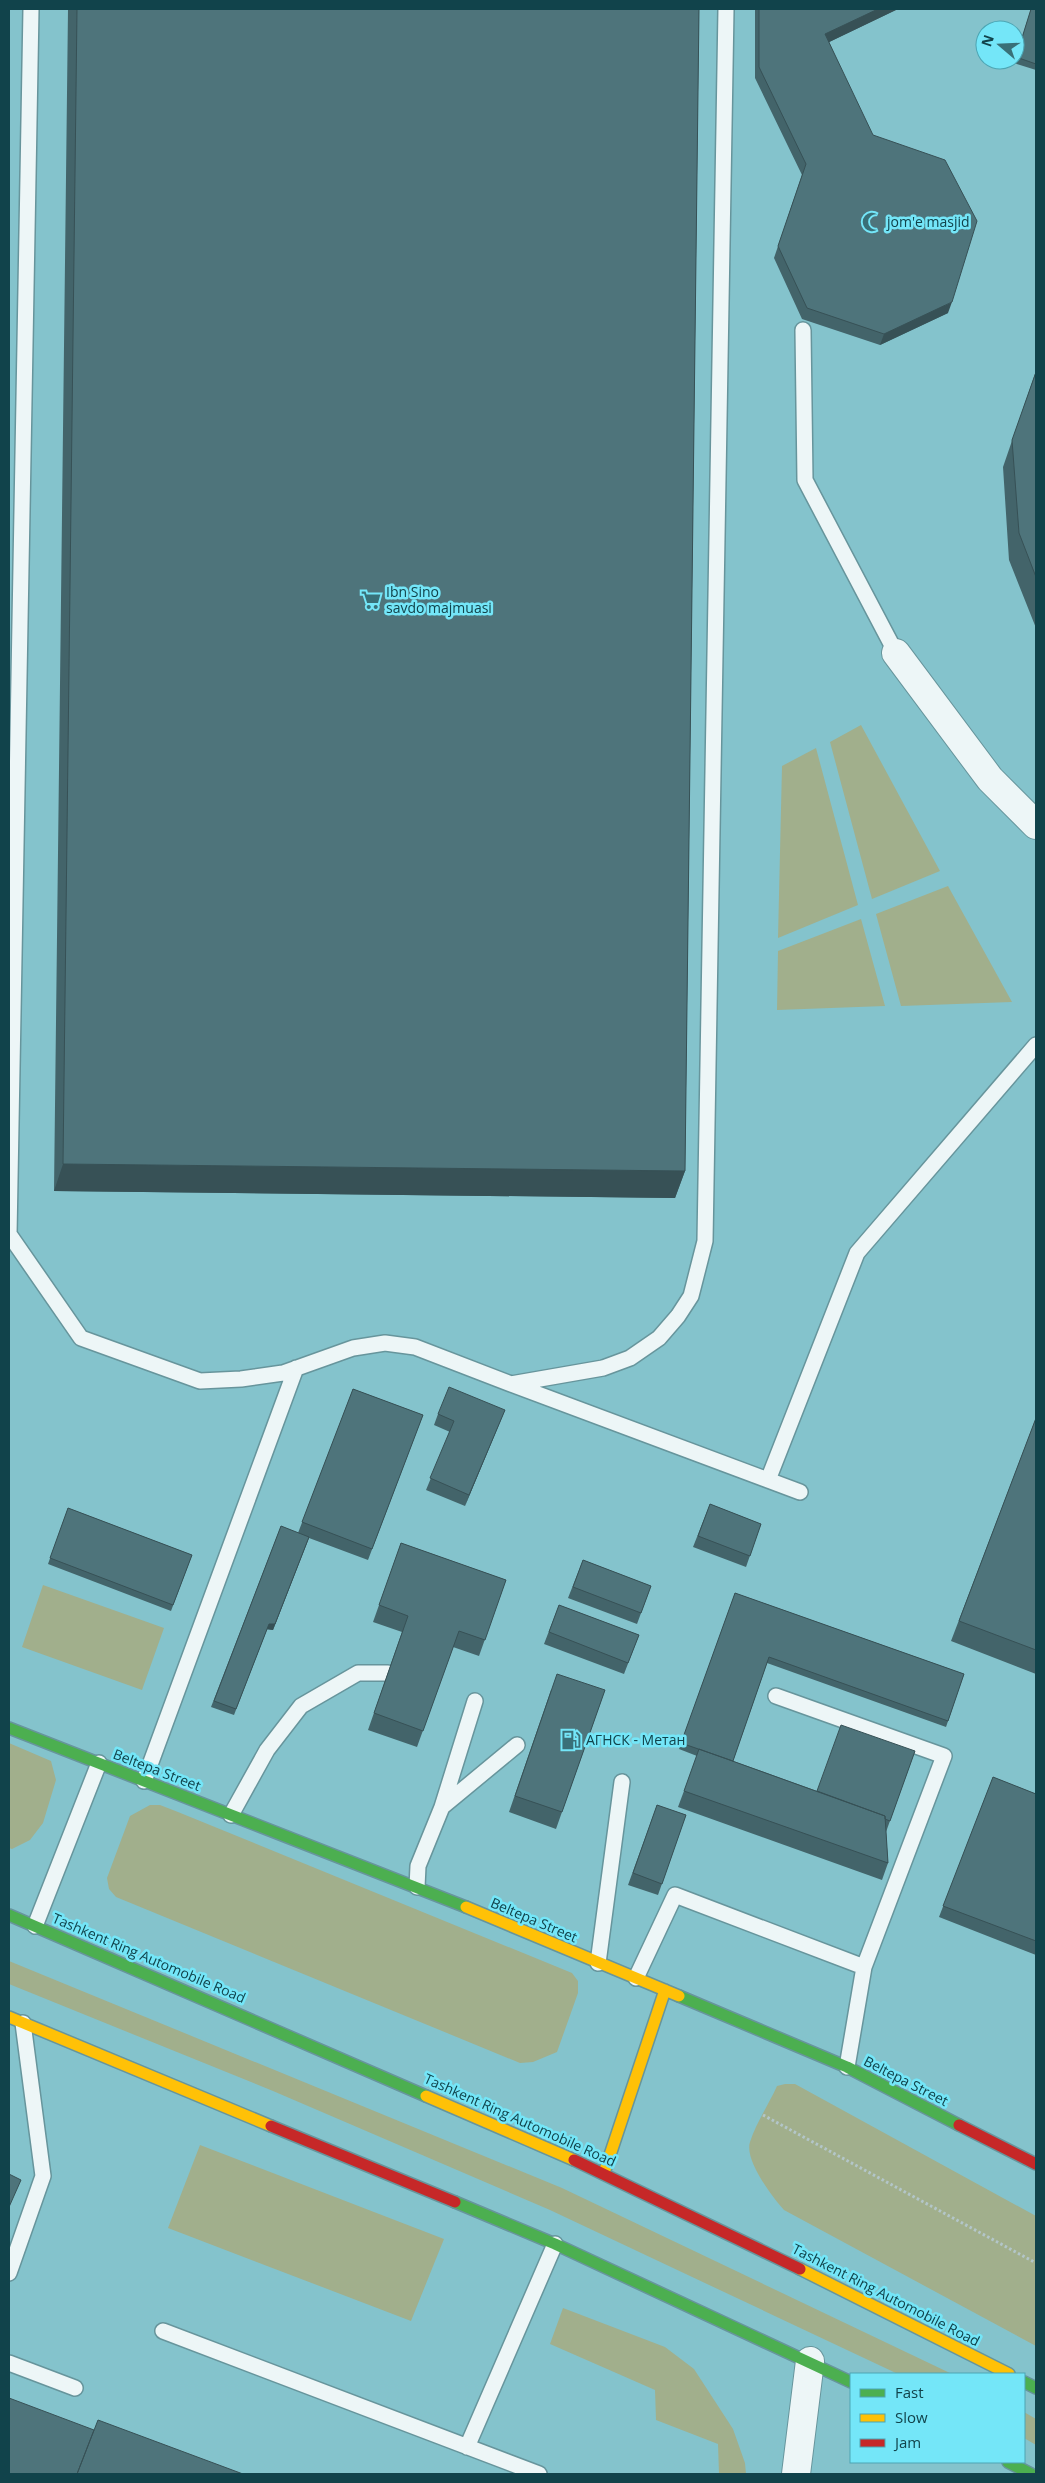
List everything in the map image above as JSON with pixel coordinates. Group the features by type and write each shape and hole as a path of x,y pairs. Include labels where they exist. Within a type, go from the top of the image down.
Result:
{"main road":[{"name":"Beltepa Street","path":"9,1728 417,1887 847,2067 1036,2164"},
{"name":"Tashkent Ring Automobile Road","path":"9,1915 604,2174 722,2230 1007,2373"},
{"path":"604,2174 665,1990"},
{"path":"9,2017 555,2244 810,2360 850,2381"},
{"path":"1010,2463 1031,2474"}],"street":[{"path":"896,653 990,779 1036,825"},
{"path":"796,2474 810,2360"}],"lane":[{"path":"31,9 9,1234 81,1338 200,1381 241,1379 283,1373 353,1348 385,1344 415,1347 800,1492"},
{"path":"511,1384 603,1368 630,1358 659,1338 678,1316 691,1296 705,1241 726,9"},
{"path":"803,330 805,480 896,653"},
{"path":"768,1480 857,1253 1036,1045"},
{"path":"144,1781 296,1368"},
{"path":"231,1815 267,1750 301,1706 358,1673 388,1673"},
{"path":"776,1696 944,1756 864,1967 847,2067"},
{"path":"417,1887 418,1866 442,1808 476,1701"},
{"path":"442,1808 517,1745"},
{"path":"35,1926 99,1763"},
{"path":"598,1963 622,1782"},
{"path":"636,1978 675,1895 864,1967"},
{"path":"9,2273 44,2176 23,2023"},
{"path":"467,2447 555,2244"},
{"path":"163,2331 539,2474"},
{"path":"9,2363 75,2388"}],"path":[{"path":"763,2115 1036,2263"}],"green space":[{"path":"861,725 940,871 872,899 830,742"},
{"path":"816,748 858,905 778,938 782,766"},
{"path":"948,886 1012,1002 901,1006 876,914"},
{"path":"861,919 885,1006 777,1010 778,951"},
{"path":"43,1585 164,1628 142,1690 22,1647"},
{"path":"9,1743 51,1761 56,1780 43,1823 30,1840 12,1849 9,1848"},
{"path":"150,1805 160,1805 178,1812 572,1973 578,1981 578,1993 557,2052 533,2062 520,2063 116,1897 109,1889 107,1878 130,1816"},
{"path":"9,1961 562,2188 950,2373 896,2373 550,2210 273,2091 9,1984"},
{"path":"795,2084 1036,2216 1036,2346 784,2210 773,2197 755,2168 749,2150 756,2128 777,2086"},
{"path":"200,2145 444,2239 411,2321 168,2228"},
{"path":"563,2308 665,2347 694,2369 733,2429 745,2463 746,2474 719,2474 718,2444 656,2420 655,2390 550,2344"},
{"path":"1025,2413 1036,2419 1036,2445 1025,2439"}],"building":[{"name":"Ibn Sino savdo majmuasi","path":"77,9 699,9 685,1171 63,1164"},
{"path":"759,9 878,9 825,34 873,135 945,160 977,221 952,302 884,334 807,308 778,246 806,164 759,67"},
{"path":"1031,9 1036,9 1036,64 1025,60 1025,28"},
{"path":"1036,372 1036,577 1019,533 1012,440"},
{"path":"449,1387 505,1410 469,1495 430,1478 454,1421 438,1414"},
{"path":"353,1389 423,1415 372,1549 302,1522"},
{"path":"1036,1418 1036,1650 959,1621"},
{"path":"710,1504 761,1524 750,1556 698,1536"},
{"path":"68,1508 192,1555 173,1605 50,1558"},
{"path":"281,1526 309,1537 275,1624 269,1624 236,1709 214,1701"},
{"path":"401,1543 506,1580 485,1640 459,1631 423,1731 374,1713 408,1616 379,1605"},
{"path":"583,1560 651,1586 641,1613 573,1587"},
{"path":"735,1593 964,1674 948,1721 769,1657 733,1761 681,1743"},
{"path":"559,1605 639,1635 628,1663 549,1632"},
{"path":"557,1674 605,1690 562,1812 515,1796"},
{"path":"841,1725 915,1751 890,1821 885,1819 885,1816 817,1791"},
{"path":"699,1749 885,1816 888,1863 684,1791"},
{"path":"993,1777 1036,1794 1036,1941 943,1906"},
{"path":"657,1805 686,1815 662,1884 633,1873"},
{"path":"9,2174 21,2180 9,2207"},
{"path":"9,2398 94,2430 77,2474 9,2474"},
{"path":"98,2420 243,2474 77,2474"}],"traffic: fast":[{"path":"9,1728 466,1907"},
{"path":"9,1915 426,2096"},
{"path":"679,1996 847,2067 959,2125"},
{"path":"455,2202 555,2244 850,2382"},
{"path":"1025,2382 1036,2388"},
{"path":"1010,2463 1031,2474"}],"traffic: slow":[{"path":"466,1907 679,1996"},
{"path":"604,2173 665,1990"},
{"path":"9,2017 271,2126"},
{"path":"426,2096 574,2160"},
{"path":"800,2269 1007,2373"}],"traffic: jam":[{"path":"959,2125 1036,2164"},
{"path":"271,2126 455,2202"},
{"path":"574,2160 800,2269"}],"place":[{"name":"jom'e masjid","path":"872,222"},
{"name":"Ibn Sino savdo majmuasi","path":"371,600"},
{"name":"АГНСК - Метан","path":"571,1740"}]}
